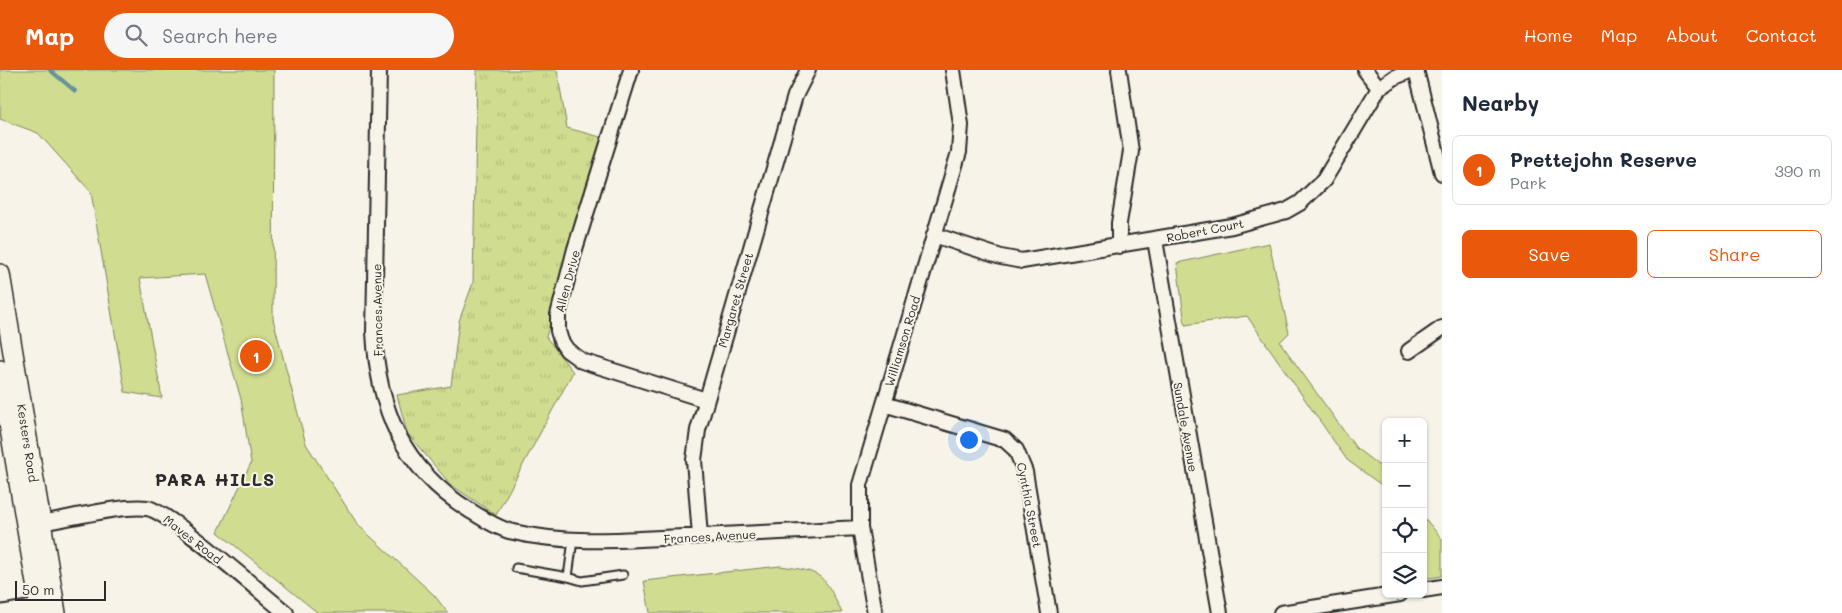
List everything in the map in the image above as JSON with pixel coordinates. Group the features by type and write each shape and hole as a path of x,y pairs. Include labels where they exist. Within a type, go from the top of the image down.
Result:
{"main road":[{"name":"Kesters Road","path":"0,274 33,524 47,609"},
{"name":"Kesters Road","path":"0,370 33,524"}],"street":[{"name":"Frances Avenue","path":"379,70 374,332 377,359 388,416 409,454 426,477 463,506 491,524 509,531 573,540 860,528"},
{"name":"Allen Drive","path":"631,70 575,249 558,315 558,331 567,350 582,361 706,400"},
{"name":"Margaret Street","path":"700,536 694,451 706,400 795,96 808,70"},
{"name":"Williamson Road","path":"875,613 860,528 860,485 955,165 960,142 961,125 953,70"},
{"path":"1119,246 1119,223 1132,151 1120,70"},
{"path":"1365,70 1379,88"},
{"name":"Robert Court","path":"934,235 1001,257 1022,261 1154,240 1280,214 1300,203 1324,180 1379,88 1395,77 1412,70"},
{"path":"1416,70 1442,173"},
{"name":"Sundale Avenue","path":"1154,240 1220,613"},
{"path":"1410,351 1442,328"},
{"name":"Cynthia Street","path":"884,404 998,437 1016,450 1025,472 1049,613"},
{"name":"Maves Road","path":"33,524 120,510 143,508 154,510 177,525 282,612"},
{"path":"1427,590 1441,591"},
{"path":"1281,613 1382,597"},
{"path":"0,613 47,609"}],"lane":[{"path":"568,577 573,540"},
{"path":"516,568 582,580 623,575"}],"green space":[{"path":"0,70 274,70 273,319 306,444 358,525 434,595 448,613 318,613 218,532 251,463 241,399 205,274 140,278 162,398 125,392 91,192 38,133 0,119"},
{"path":"477,70 557,70 567,128 604,138 546,337 573,372 496,515 451,485 407,433 397,395 451,386 459,321 473,283"},
{"path":"1269,243 1289,333 1280,342 1356,448 1382,468 1382,486 1347,460 1247,316 1185,325 1177,263"},
{"path":"1427,521 1442,539 1442,576 1427,578"},
{"path":"780,566 806,570 820,577 826,583 842,613 650,613 644,581"}],"waterway":[{"path":"50,70 75,91"}],"place":[{"name":"Prettejohn Reserve","path":"256,356"}],"district":[{"name":"PARA HILLS","path":"215,479"}]}
